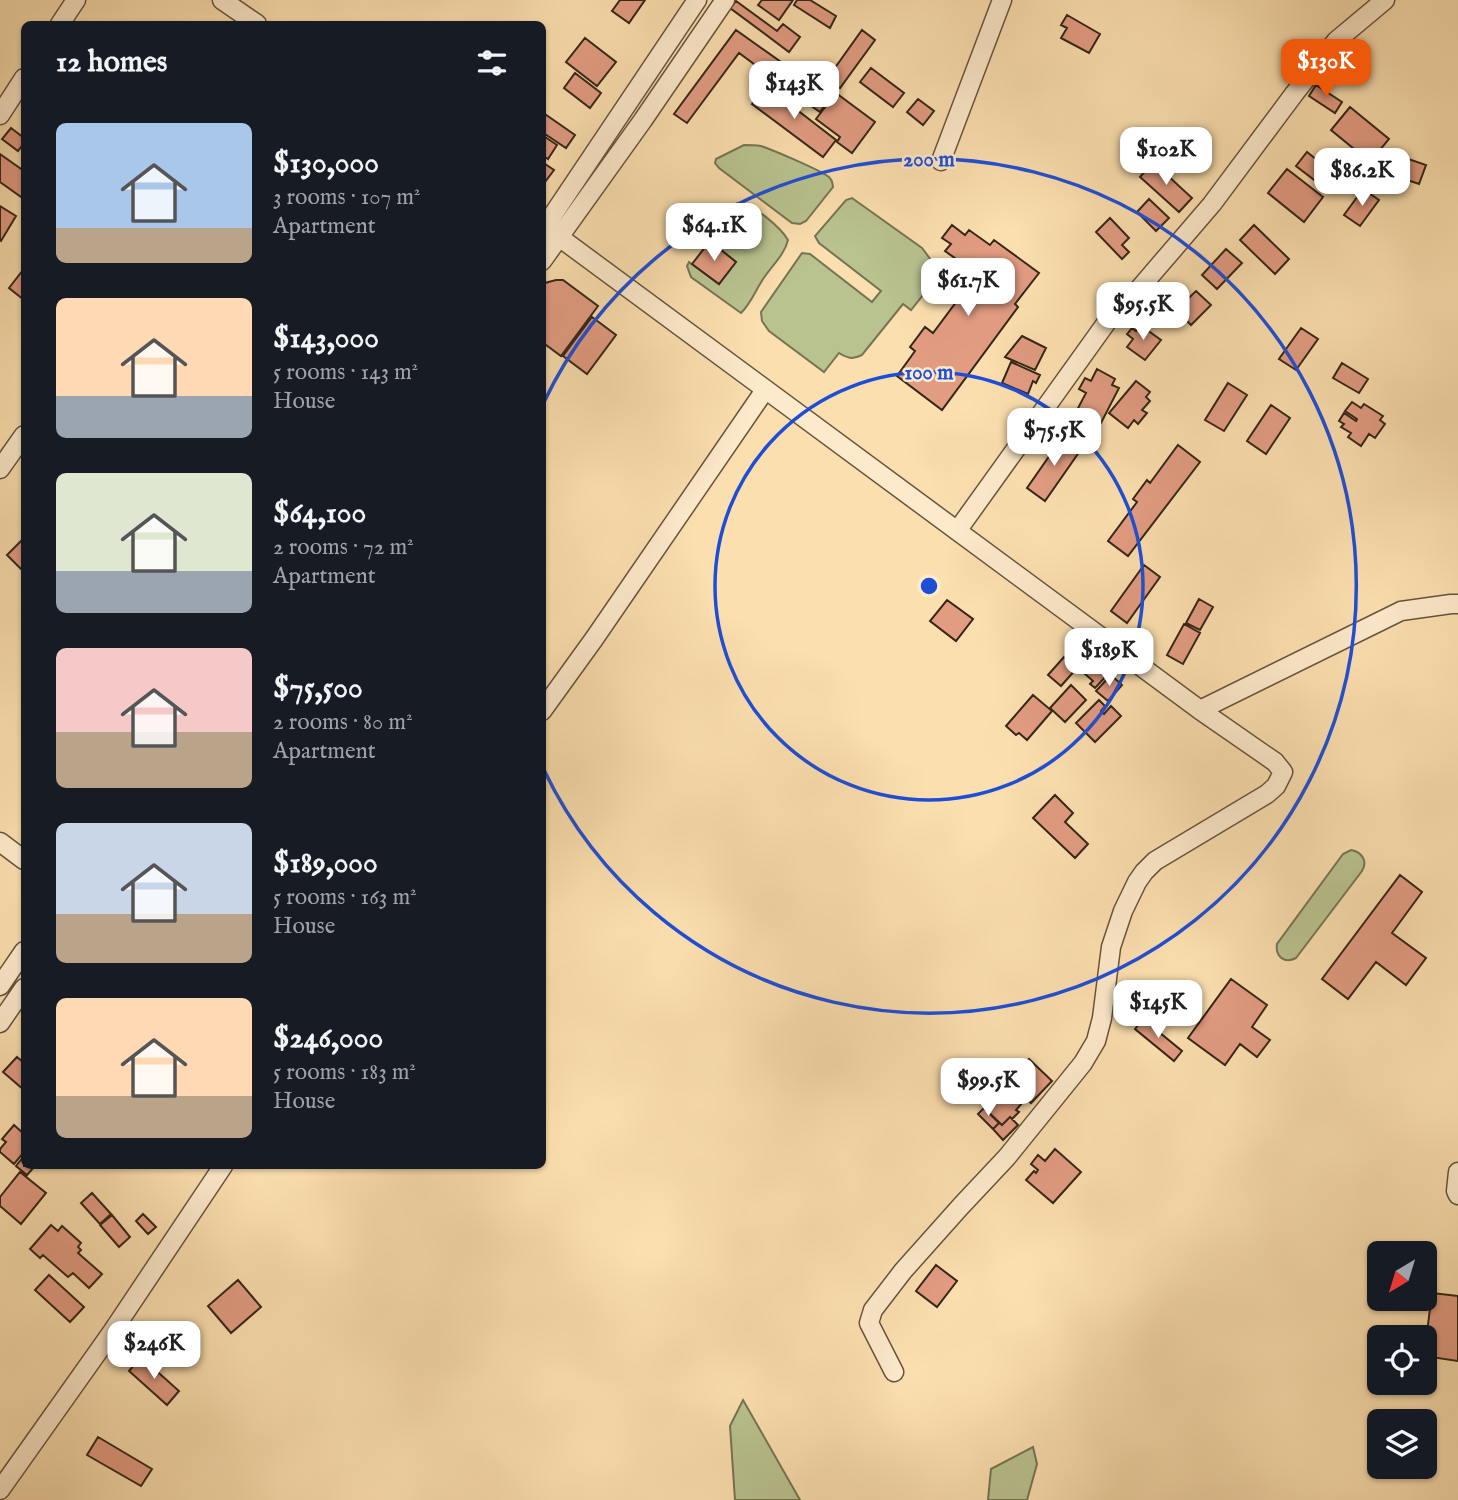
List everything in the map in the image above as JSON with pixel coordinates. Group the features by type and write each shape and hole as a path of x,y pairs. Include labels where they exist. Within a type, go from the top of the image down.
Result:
{"street":[{"path":"62,21 76,0"},
{"path":"222,0 253,21"},
{"path":"547,231 697,0"},
{"path":"547,231 643,120 725,0"},
{"path":"941,161 1002,0"},
{"path":"957,531 1114,312 1139,289 1212,204 1336,41 1385,0"},
{"path":"0,115 21,83"},
{"path":"547,231 1200,710 1275,762 1283,772 1276,786 1267,794 1155,861 1137,882 1123,911 1111,947 1102,1018 1096,1041 1083,1063 1007,1157 903,1270 873,1310 869,1323 894,1372"},
{"path":"546,705 765,390"},
{"path":"0,469 21,439"},
{"path":"1200,710 1401,611 1458,604"},
{"path":"0,842 21,858"},
{"path":"0,986 21,955"},
{"path":"0,1023 21,992"},
{"path":"0,1490 112,1332 221,1169"},
{"path":"1458,1172 1458,1195"}],"green space":[{"path":"744,145 761,146 807,165 829,177 833,187 806,221 800,224 792,223 715,163 716,159"},
{"path":"852,198 922,248 938,274 911,310 903,304 862,355 850,358 839,353 824,372 769,331 762,321 761,312 802,253 810,254 872,302 881,291 819,243 815,236 846,200"},
{"path":"737,203 750,207 765,217 788,240 783,252 741,313 691,277 687,266 689,262 719,284 736,262 707,239"},
{"path":"1351,850 1363,858 1362,871 1296,958 1285,960 1279,956 1277,944 1343,854"},
{"path":"743,1400 800,1500 735,1500 730,1426"},
{"path":"1033,1447 1037,1464 1027,1500 988,1500 991,1469"}],"building":[{"path":"620,0 645,0 629,23 612,11"},
{"path":"762,0 793,0 779,20 758,5"},
{"path":"797,0 810,0 836,16 830,28 794,5"},
{"path":"736,1 777,31 783,24 800,37 789,52 730,8"},
{"path":"1067,15 1100,34 1089,53 1061,38 1067,28 1061,25"},
{"path":"736,30 781,62 770,76 739,53 687,123 674,114"},
{"path":"862,30 875,40 840,88 827,79"},
{"path":"585,38 616,62 597,86 566,62"},
{"path":"787,66 831,96 820,112 777,82"},
{"path":"871,68 904,93 893,107 860,82"},
{"path":"575,73 601,93 590,108 564,88"},
{"path":"1316,85 1342,102 1335,113 1309,96"},
{"path":"766,86 836,140 823,157 752,104"},
{"path":"836,93 875,122 852,153 837,142 840,137 816,119"},
{"path":"918,99 934,111 923,125 907,112"},
{"path":"1350,107 1389,139 1370,162 1331,130"},
{"path":"546,115 575,135 566,148 546,135"},
{"path":"11,128 21,136 21,147 18,151 2,139"},
{"path":"546,138 557,145 548,159 546,158"},
{"path":"1307,152 1336,175 1326,189 1296,166"},
{"path":"1391,153 1426,165 1419,184 1384,172"},
{"path":"0,154 21,169 21,197 0,182"},
{"path":"1153,162 1192,198 1179,212 1140,177"},
{"path":"546,165 554,170 546,181"},
{"path":"1287,169 1323,197 1304,222 1268,193"},
{"path":"1363,189 1379,200 1360,226 1344,215"},
{"path":"1149,199 1169,218 1156,231 1137,212"},
{"path":"0,206 16,216 1,241 0,240"},
{"path":"1110,218 1129,238 1122,245 1129,252 1122,259 1096,232"},
{"path":"952,225 965,235 969,230 990,245 994,240 1039,273 1015,304 1018,307 942,410 897,376 915,351 910,347 925,327 933,333 977,274 945,251 951,244 942,238"},
{"path":"1254,225 1289,259 1275,274 1240,240"},
{"path":"710,241 736,262 719,284 692,264"},
{"path":"1226,249 1242,263 1217,289 1202,275"},
{"path":"21,273 21,298 9,288"},
{"path":"563,280 598,306 561,356 546,345 546,283"},
{"path":"1196,291 1211,305 1191,325 1176,310"},
{"path":"592,317 616,335 587,374 563,356"},
{"path":"1140,325 1161,340 1145,360 1127,347 1133,339 1127,334 1132,328 1136,331"},
{"path":"1301,328 1318,339 1296,370 1279,359"},
{"path":"1022,336 1046,348 1035,370 1005,357"},
{"path":"1011,362 1040,375 1036,383 1033,381 1028,394 1002,383"},
{"path":"1342,363 1368,379 1359,393 1333,378"},
{"path":"1097,369 1115,379 1112,385 1119,388 1101,423 1077,410 1086,393 1079,389 1085,378 1091,381"},
{"path":"1136,381 1150,392 1146,397 1150,401 1142,410 1147,413 1138,424 1134,420 1128,428 1109,413"},
{"path":"1228,383 1247,395 1224,431 1205,420"},
{"path":"1352,402 1361,408 1364,404 1383,416 1380,420 1385,424 1375,438 1369,434 1361,446 1348,437 1351,433 1341,427 1344,424 1339,421 1344,413 1356,421 1357,419 1345,411"},
{"path":"1271,405 1290,418 1266,454 1247,441"},
{"path":"1064,435 1082,448 1045,501 1027,488"},
{"path":"1178,445 1200,462 1128,556 1108,541 1137,502 1133,499 1147,480 1150,483"},
{"path":"21,541 21,569 7,555"},
{"path":"1144,565 1160,577 1127,623 1111,611"},
{"path":"1199,599 1213,607 1200,630 1186,623"},
{"path":"947,600 973,619 956,641 930,621"},
{"path":"1184,624 1200,633 1183,664 1167,655"},
{"path":"1064,657 1077,668 1061,686 1048,675"},
{"path":"1097,661 1110,672 1095,688 1090,684 1093,681 1085,674"},
{"path":"1111,675 1122,685 1108,701 1096,691"},
{"path":"1071,685 1086,700 1065,722 1050,708"},
{"path":"1033,695 1052,711 1027,740 1006,726"},
{"path":"1099,700 1105,706 1101,711 1104,714 1111,706 1121,716 1095,742 1076,723"},
{"path":"1055,795 1073,813 1065,822 1088,844 1075,858 1033,818"},
{"path":"1400,875 1422,892 1392,933 1426,958 1406,985 1376,962 1348,999 1322,979"},
{"path":"1231,979 1267,1005 1252,1027 1270,1040 1257,1057 1240,1044 1225,1065 1188,1038"},
{"path":"1143,1019 1182,1051 1174,1061 1135,1029"},
{"path":"17,1057 21,1060 21,1087 3,1072"},
{"path":"1029,1059 1052,1081 1031,1103 1007,1081"},
{"path":"1007,1086 1023,1102 1016,1110 1019,1112 1002,1125 984,1108"},
{"path":"984,1108 999,1123 993,1129 978,1114"},
{"path":"1010,1117 1018,1125 1003,1140 993,1129"},
{"path":"14,1125 21,1131 21,1156 14,1164 0,1152 6,1142 2,1139"},
{"path":"1055,1149 1081,1172 1053,1203 1026,1180 1038,1170 1031,1164 1038,1155 1045,1161"},
{"path":"21,1160 21,1169 32,1169 27,1175 16,1166"},
{"path":"20,1172 46,1193 21,1224 0,1206 0,1197"},
{"path":"92,1193 111,1214 100,1224 81,1203"},
{"path":"143,1214 156,1227 148,1234 136,1221"},
{"path":"112,1215 130,1237 119,1247 100,1225"},
{"path":"51,1225 58,1231 62,1226 81,1243 78,1253 102,1274 89,1288 73,1273 68,1277 43,1255 40,1258 30,1249"},
{"path":"936,1265 957,1281 937,1307 916,1291"},
{"path":"49,1275 84,1307 70,1322 35,1290"},
{"path":"238,1280 261,1307 231,1333 208,1306"},
{"path":"1437,1294 1458,1296 1458,1361 1437,1358 1437,1325 1428,1325 1430,1311 1437,1311"},
{"path":"141,1357 179,1391 167,1405 129,1371"},
{"path":"98,1437 152,1469 141,1486 87,1455"}]}
